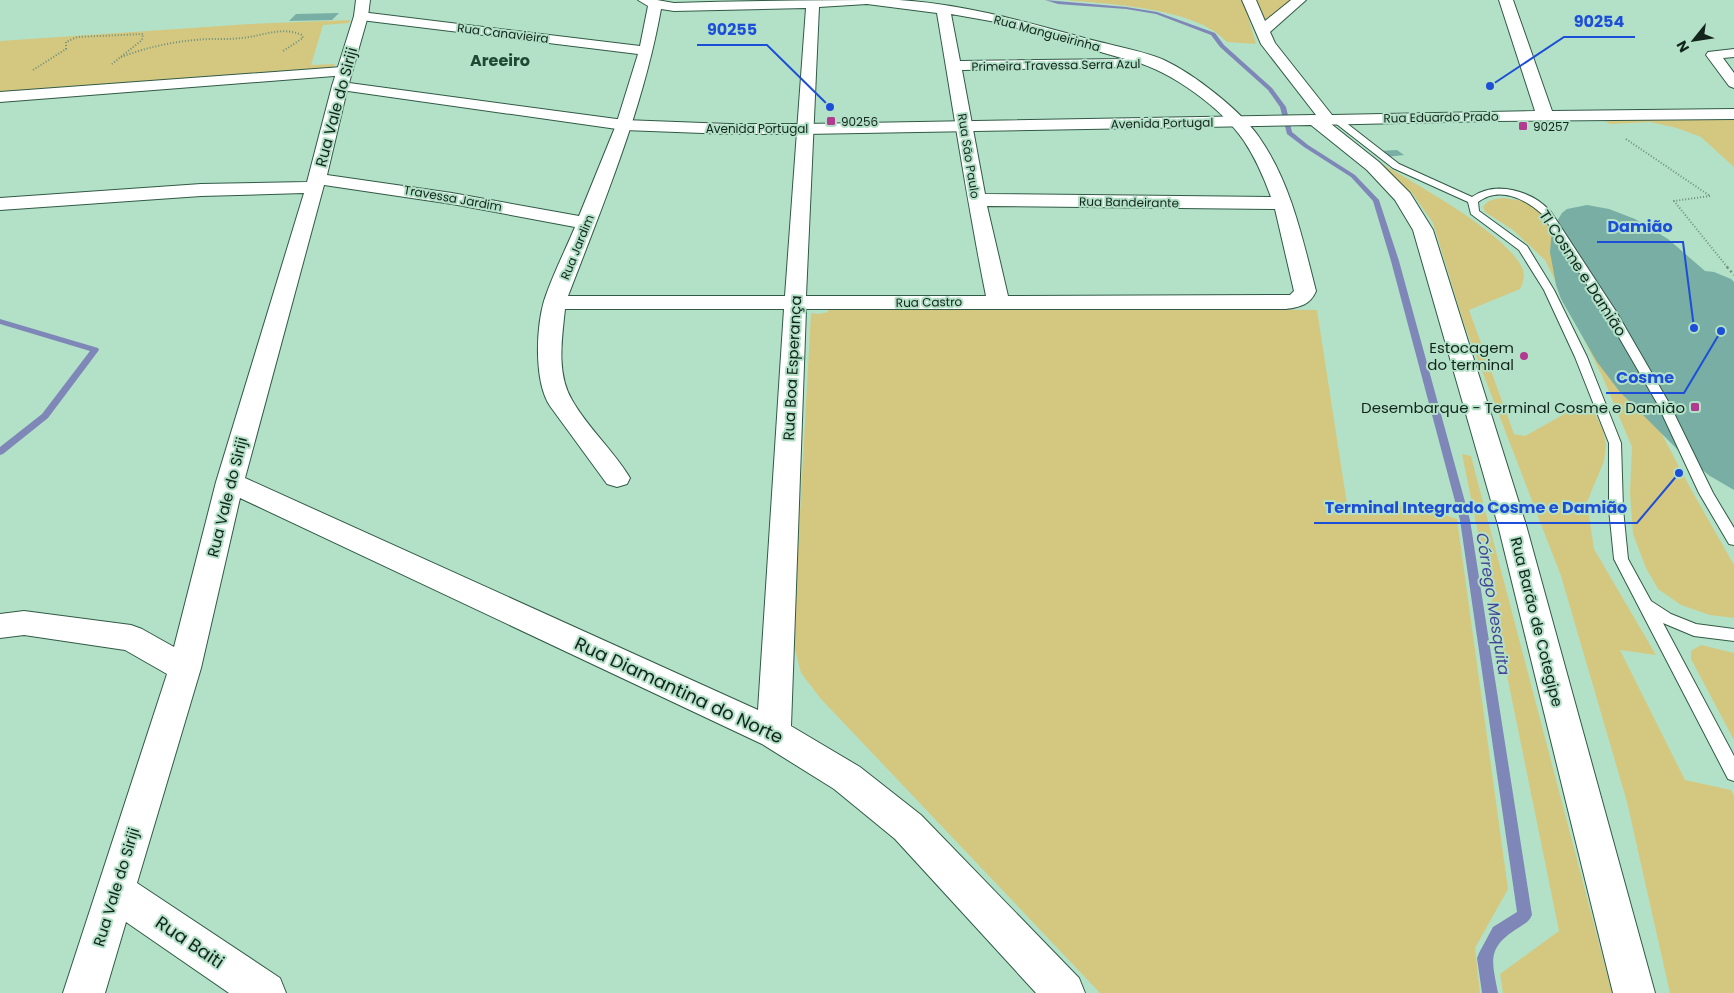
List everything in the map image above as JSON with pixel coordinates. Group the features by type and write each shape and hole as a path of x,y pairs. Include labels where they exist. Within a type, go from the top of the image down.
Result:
{"street":[{"name":"Rua Vale do Siriji","path":"84,993 185,668 230,482 316,183 341,79 361,16 364,0"},
{"name":"Rua Mangueirinha","path":"650,2 674,7 813,4 867,0 943,9 999,19 1158,63 1183,78 1222,107 1251,138 1270,170 1283,203 1305,291 1302,298"},
{"name":"Rua Barão de Cotegipe","path":"1248,0 1268,44 1318,120 1373,166 1391,184 1403,197 1422,230 1512,525 1634,993"},
{"path":"1262,31 1299,0"},
{"path":"1506,0 1545,115"},
{"name":"Rua Jardim","path":"617,478 559,401 551,373 550,352 555,302 624,125 646,51 650,2"},
{"name":"Rua Boa Esperança","path":"774,733 794,304 813,4"},
{"name":"Rua São Paulo","path":"943,9 965,127 976,200 998,302"},
{"name":"Rua Canavieira","path":"361,16 646,51"},
{"path":"1734,53 1713,55 1734,83"},
{"name":"Primeira Travessa Serra Azul","path":"954,66 1158,63"},
{"name":"Avenida Portugal","path":"0,97 341,79 624,125 804,129 1318,120"},
{"name":"Rua Eduardo Prado","path":"1318,120 1545,115 1734,114"},
{"name":"Travessa Jardim","path":"0,204 316,183 386,187 479,202 587,223"},
{"name":"Rua Bandeirante","path":"976,200 1283,203"},
{"name":"Rua Castro","path":"555,302 794,304 1286,302 1302,298"},
{"name":"Rua Diamantina do Norte","path":"230,482 774,733 847,778 908,827 1064,993"},
{"path":"0,626 24,623 131,638 185,668"},
{"name":"Rua Baiti","path":"115,891 264,993"}],"lane":[{"path":"1318,120 1396,166 1473,202 1474,212 1523,248 1549,290 1581,357 1615,443 1616,509 1621,559 1734,773"},
{"name":"TI Cosme e Damião","path":"1473,202 1477,197 1486,194 1506,192 1527,197 1538,203 1546,212 1611,313 1663,403 1702,484 1734,540"},
{"path":"1644,605 1666,618 1694,630 1734,636"}],"path":[{"path":"121,57 154,46 189,40 243,38 284,30 297,32 302,35 303,38 277,54"},
{"path":"26,74 61,54 66,49 66,42 77,37 143,34 142,40 110,66"},
{"path":"1591,115 1710,196 1674,201 1734,275"}],"shaded area":[{"path":"1065,0 1243,0 1256,44 1227,42 1213,31 1174,15 1128,6"},
{"path":"1256,0 1293,0 1266,21"},
{"path":"350,20 349,23 323,25 311,65 335,64 333,67 0,94 0,41 250,24"},
{"path":"1734,113 1734,167 1701,137 1677,128 1650,122 1610,124 1595,115"},
{"path":"1346,136 1383,164 1484,228 1515,257 1523,270 1524,275 1520,289 1469,310 1514,434 1525,436 1584,403 1594,412 1603,430 1606,445 1604,461 1587,502 1594,549 1656,655 1620,650 1685,780 1731,790 1734,796 1734,993 1670,993 1627,802 1561,576 1464,324 1433,223 1412,193"},
{"path":"1504,198 1529,202 1545,214 1692,491 1734,565 1734,618 1710,615 1681,605 1658,589 1646,568 1633,534 1630,493 1632,447 1603,378 1545,260 1513,230 1485,212 1483,207 1487,202"},
{"path":"828,306 1317,310 1347,504 1396,515 1403,501 1457,519 1508,889 1475,948 1480,993 1100,993 821,699 801,673 793,641 811,313 828,312"},
{"path":"1462,454 1471,456 1612,993 1503,993 1500,974 1559,931"},
{"path":"1701,645 1734,653 1734,740 1691,659 1691,651"}],"building":[{"path":"339,13 332,20 289,21 296,14"},
{"path":"1397,150 1404,155 1386,157 1379,151"},
{"path":"1587,205 1609,209 1635,219 1668,239 1705,271 1714,272 1734,282 1734,490 1710,476 1682,454 1620,392 1597,362 1561,299 1556,285 1550,252 1552,229 1562,213 1567,209"}],"waterway":[{"name":"Córrego Mesquita","path":"1047,0 1058,3 1126,8 1157,13 1213,34 1222,46 1270,89 1283,107 1289,133 1353,176 1376,200 1395,261 1465,520 1525,915 1498,932 1484,958 1490,993"},
{"path":"0,321 95,350 45,416 0,452"}],"place":[{"name":"90254","path":"1490,86"},
{"name":"90255","path":"830,107"},
{"name":"90256","path":"831,121"},
{"name":"90257","path":"1523,126"},
{"name":"Damião","path":"1694,328"},
{"name":"Cosme","path":"1721,331"},
{"name":"Estocagem do terminal","path":"1524,356"},
{"name":"Desembarque - Terminal Cosme e Damião","path":"1695,407"},
{"name":"Terminal Integrado Cosme e Damião","path":"1679,473"}],"district":[{"name":"Areeiro","path":"500,60"}]}
